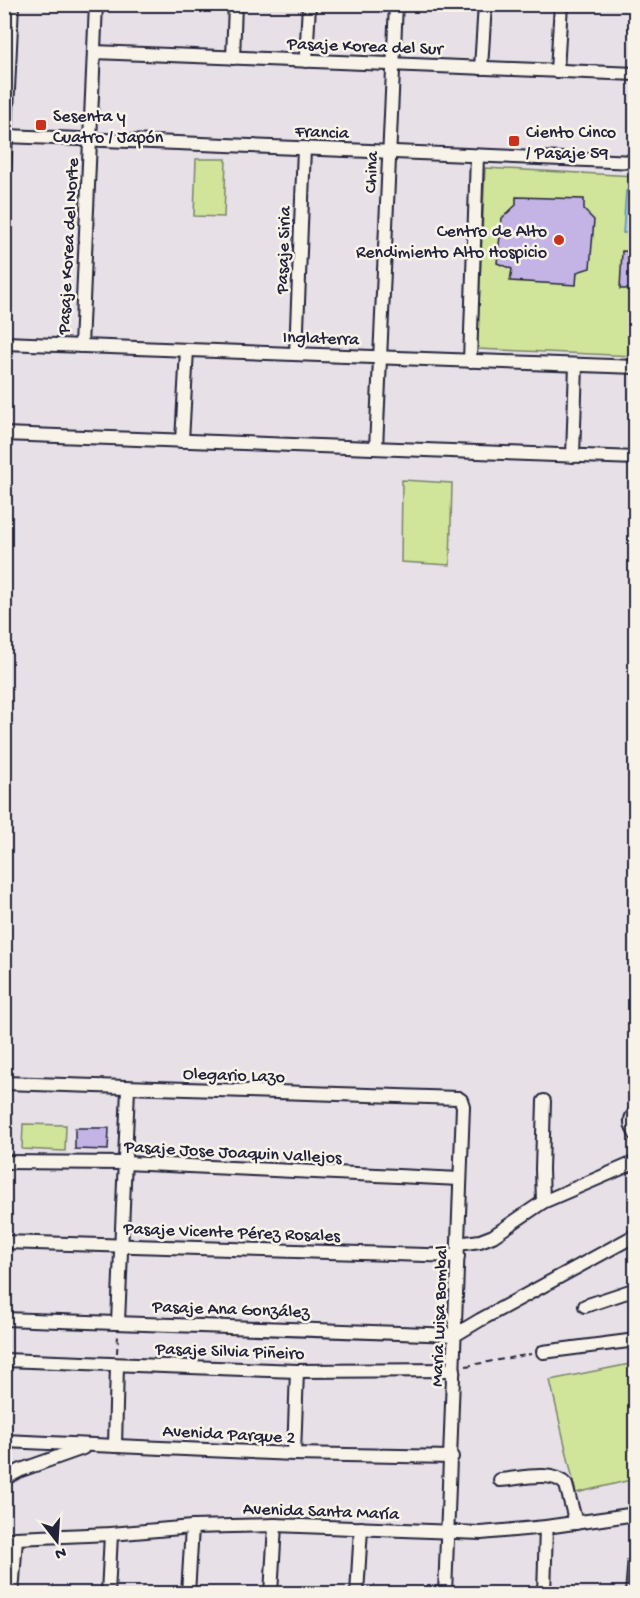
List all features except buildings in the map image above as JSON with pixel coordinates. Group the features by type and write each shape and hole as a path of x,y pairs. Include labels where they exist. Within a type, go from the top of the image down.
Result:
{"street":[{"path":"4,175 6,88 12,4"},
{"name":"Pasaje Korea del Norte","path":"81,346 96,4"},
{"path":"233,58 235,4"},
{"path":"306,61 309,4"},
{"name":"China","path":"376,448 396,4"},
{"path":"481,68 485,4"},
{"path":"557,71 561,4"},
{"name":"Pasaje Korea del Sur","path":"94,52 636,74"},
{"name":"Francia","path":"6,136 636,162"},
{"name":"Pasaje Siria","path":"296,354 304,148"},
{"path":"470,360 477,156"},
{"name":"Inglaterra","path":"4,343 636,367"},
{"path":"182,441 187,350"},
{"path":"573,456 576,364"},
{"path":"4,434 636,458"},
{"name":"Olegario Lazo","path":"4,1083 128,1089 458,1098 461,1100"},
{"path":"118,1322 128,1089"},
{"name":"Maria Luisa Bombal","path":"445,1593 452,1457 463,1106 461,1100"},
{"path":"543,1202 544,1101"},
{"path":"636,1112 630,1124 636,1136"},
{"name":"Pasaje Jose Joaquin Vallejos","path":"4,1162 124,1163 460,1179"},
{"name":"Pasaje Vicente Pérez Rosales","path":"4,1242 458,1250 493,1236 543,1202 635,1164"},
{"path":"455,1335 636,1235"},
{"path":"585,1306 636,1289"},
{"name":"Pasaje Ana González","path":"4,1318 455,1335"},
{"path":"543,1352 636,1340"},
{"name":"Pasaje Silvia Piñeiro","path":"4,1360 297,1371 454,1370"},
{"path":"114,1446 117,1365"},
{"path":"294,1454 297,1371"},
{"name":"Avenida Parque 2","path":"4,1441 294,1454 452,1457"},
{"path":"4,1479 21,1470 90,1445"},
{"path":"500,1480 549,1476 562,1481 566,1485 576,1524"},
{"name":"Avenida Santa María","path":"10,1540 192,1527 275,1525 448,1533 501,1532 576,1524 636,1514"},
{"path":"272,1593 275,1525"},
{"path":"188,1593 192,1527"},
{"path":"544,1593 546,1527"},
{"path":"357,1593 361,1528"},
{"path":"108,1593 111,1534"},
{"path":"10,1540 12,1593"},
{"path":"632,1593 636,1546"}],"path":[{"path":"117,1365 118,1322"},
{"path":"454,1370 466,1365 543,1352"}],"green space":[{"path":"196,159 226,159 224,217 194,216"},
{"name":"Centro de Alto Rendimiento Alto Hospicio","path":"485,168 635,176 635,356 477,349"},
{"path":"402,480 452,483 450,565 401,562"},
{"path":"23,1124 66,1125 65,1151 22,1149"},
{"path":"635,1363 635,1479 576,1493 550,1380"}],"water":[{"path":"626,191 635,192 635,233 623,233"}],"place":[{"name":"Sesenta y Cuatro / Japón","path":"41,125"},
{"name":"Ciento Cinco / Pasaje 59","path":"514,141"},
{"name":"Centro de Alto Rendimiento Alto Hospicio","path":"559,240"}]}
